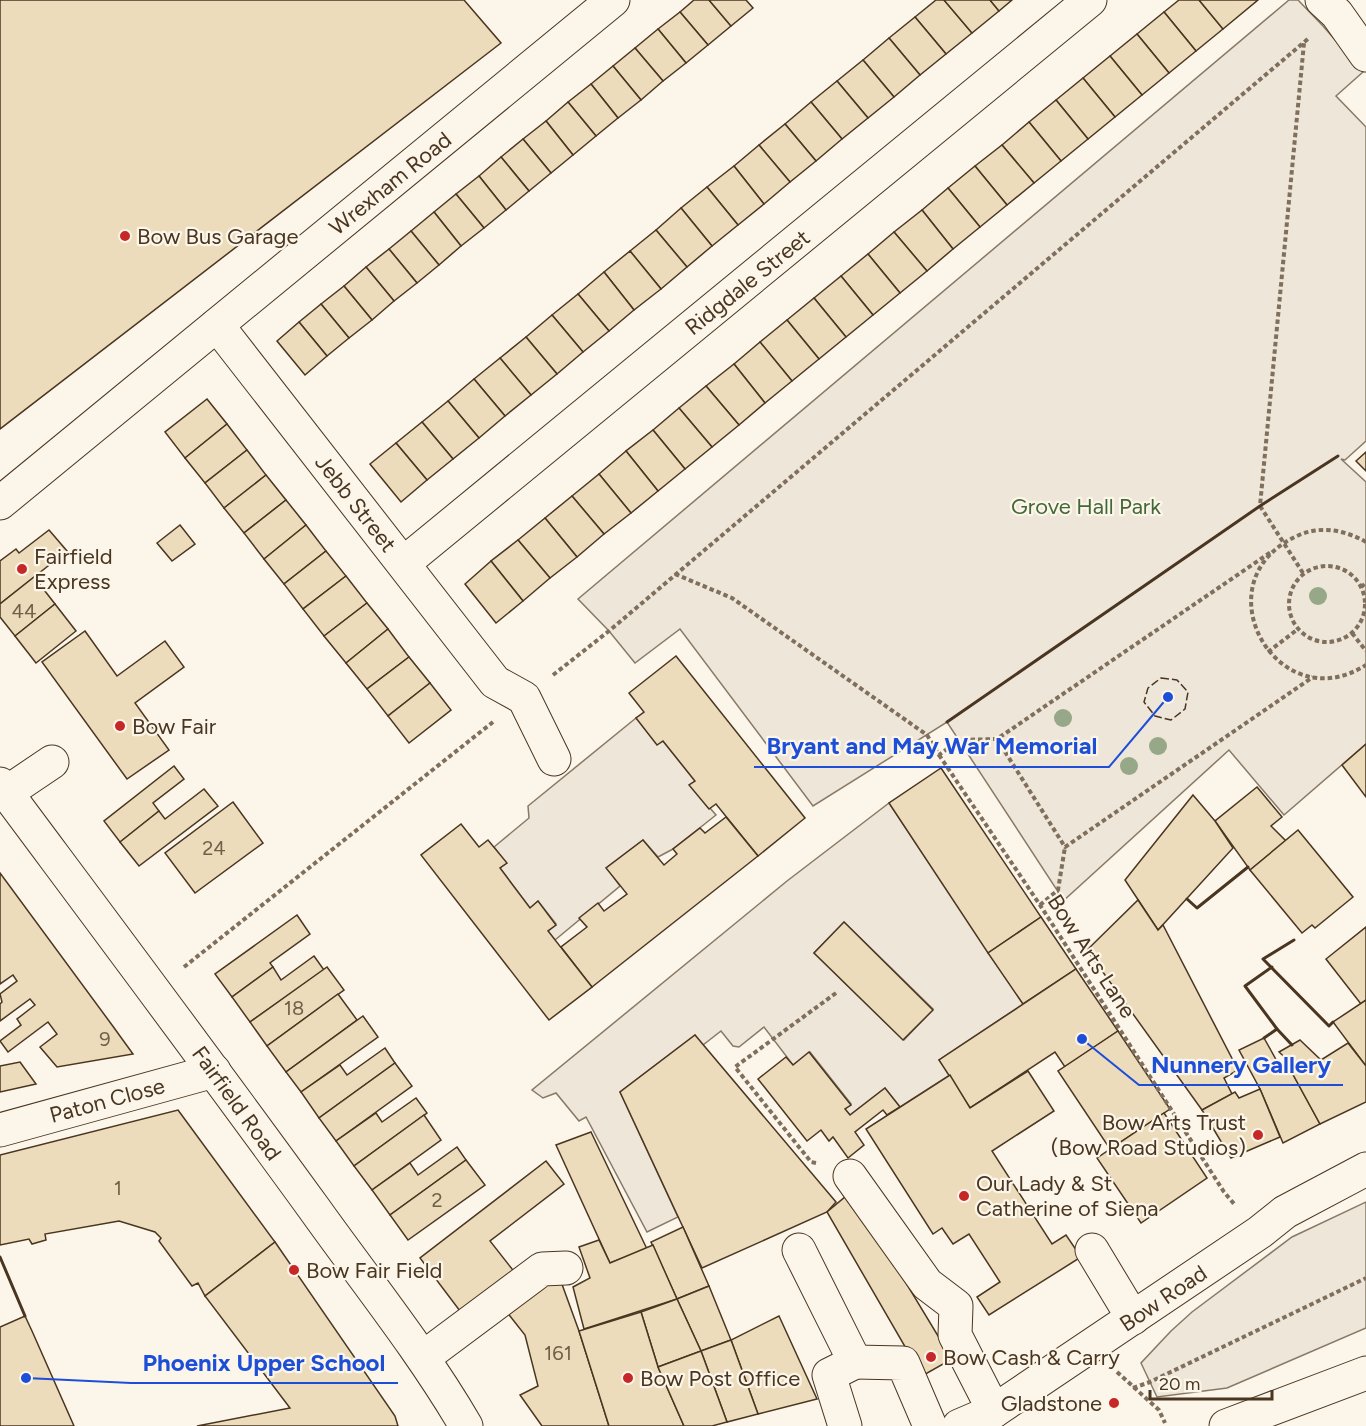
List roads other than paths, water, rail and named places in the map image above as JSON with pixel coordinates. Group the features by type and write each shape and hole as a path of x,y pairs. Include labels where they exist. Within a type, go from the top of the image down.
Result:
{"main road":[{"name":"Wrexham Road","path":"0,503 613,0"},
{"name":"Ridgdale Street","path":"404,564 1090,0"},
{"path":"1329,7 1366,55"},
{"name":"Jebb Street","path":"217,324 495,682 524,698 554,759"},
{"path":"3,789 52,762"},
{"name":"Fairfield Road","path":"3,789 424,1357 466,1426"},
{"name":"Paton Close","path":"0,1130 214,1071"},
{"name":"Bow Road","path":"959,1426 996,1418 1133,1318 1260,1232 1285,1212 1366,1169"},
{"path":"850,1176 927,1284 956,1306 955,1335 996,1418"},
{"path":"799,1250 855,1362"},
{"path":"1092,1250 1133,1318"},
{"path":"424,1357 542,1269 566,1268"},
{"path":"844,1426 829,1375 855,1362 903,1363 930,1426"},
{"path":"1226,1426 1366,1373"}],"place":[{"name":"Bow Bus Garage","path":"125,236"},
{"name":"Fairfield Express","path":"22,569"},
{"name":"Bryant and May War Memorial","path":"1168,697"},
{"name":"Bow Fair","path":"120,726"},
{"name":"Nunnery Gallery","path":"1082,1039"},
{"name":"Bow Arts Trust (Bow Road Studios)","path":"1258,1135"},
{"name":"Our Lady & St Catherine of Siena","path":"964,1196"},
{"name":"Bow Fair Field","path":"294,1270"},
{"name":"Bow Cash & Carry","path":"931,1357"},
{"name":"Phoenix Upper School","path":"26,1378"},
{"name":"Bow Post Office","path":"628,1378"},
{"name":"Gladstone","path":"1114,1403"}],"park label":[{"name":"Grove Hall Park","path":"1086,506"}]}
